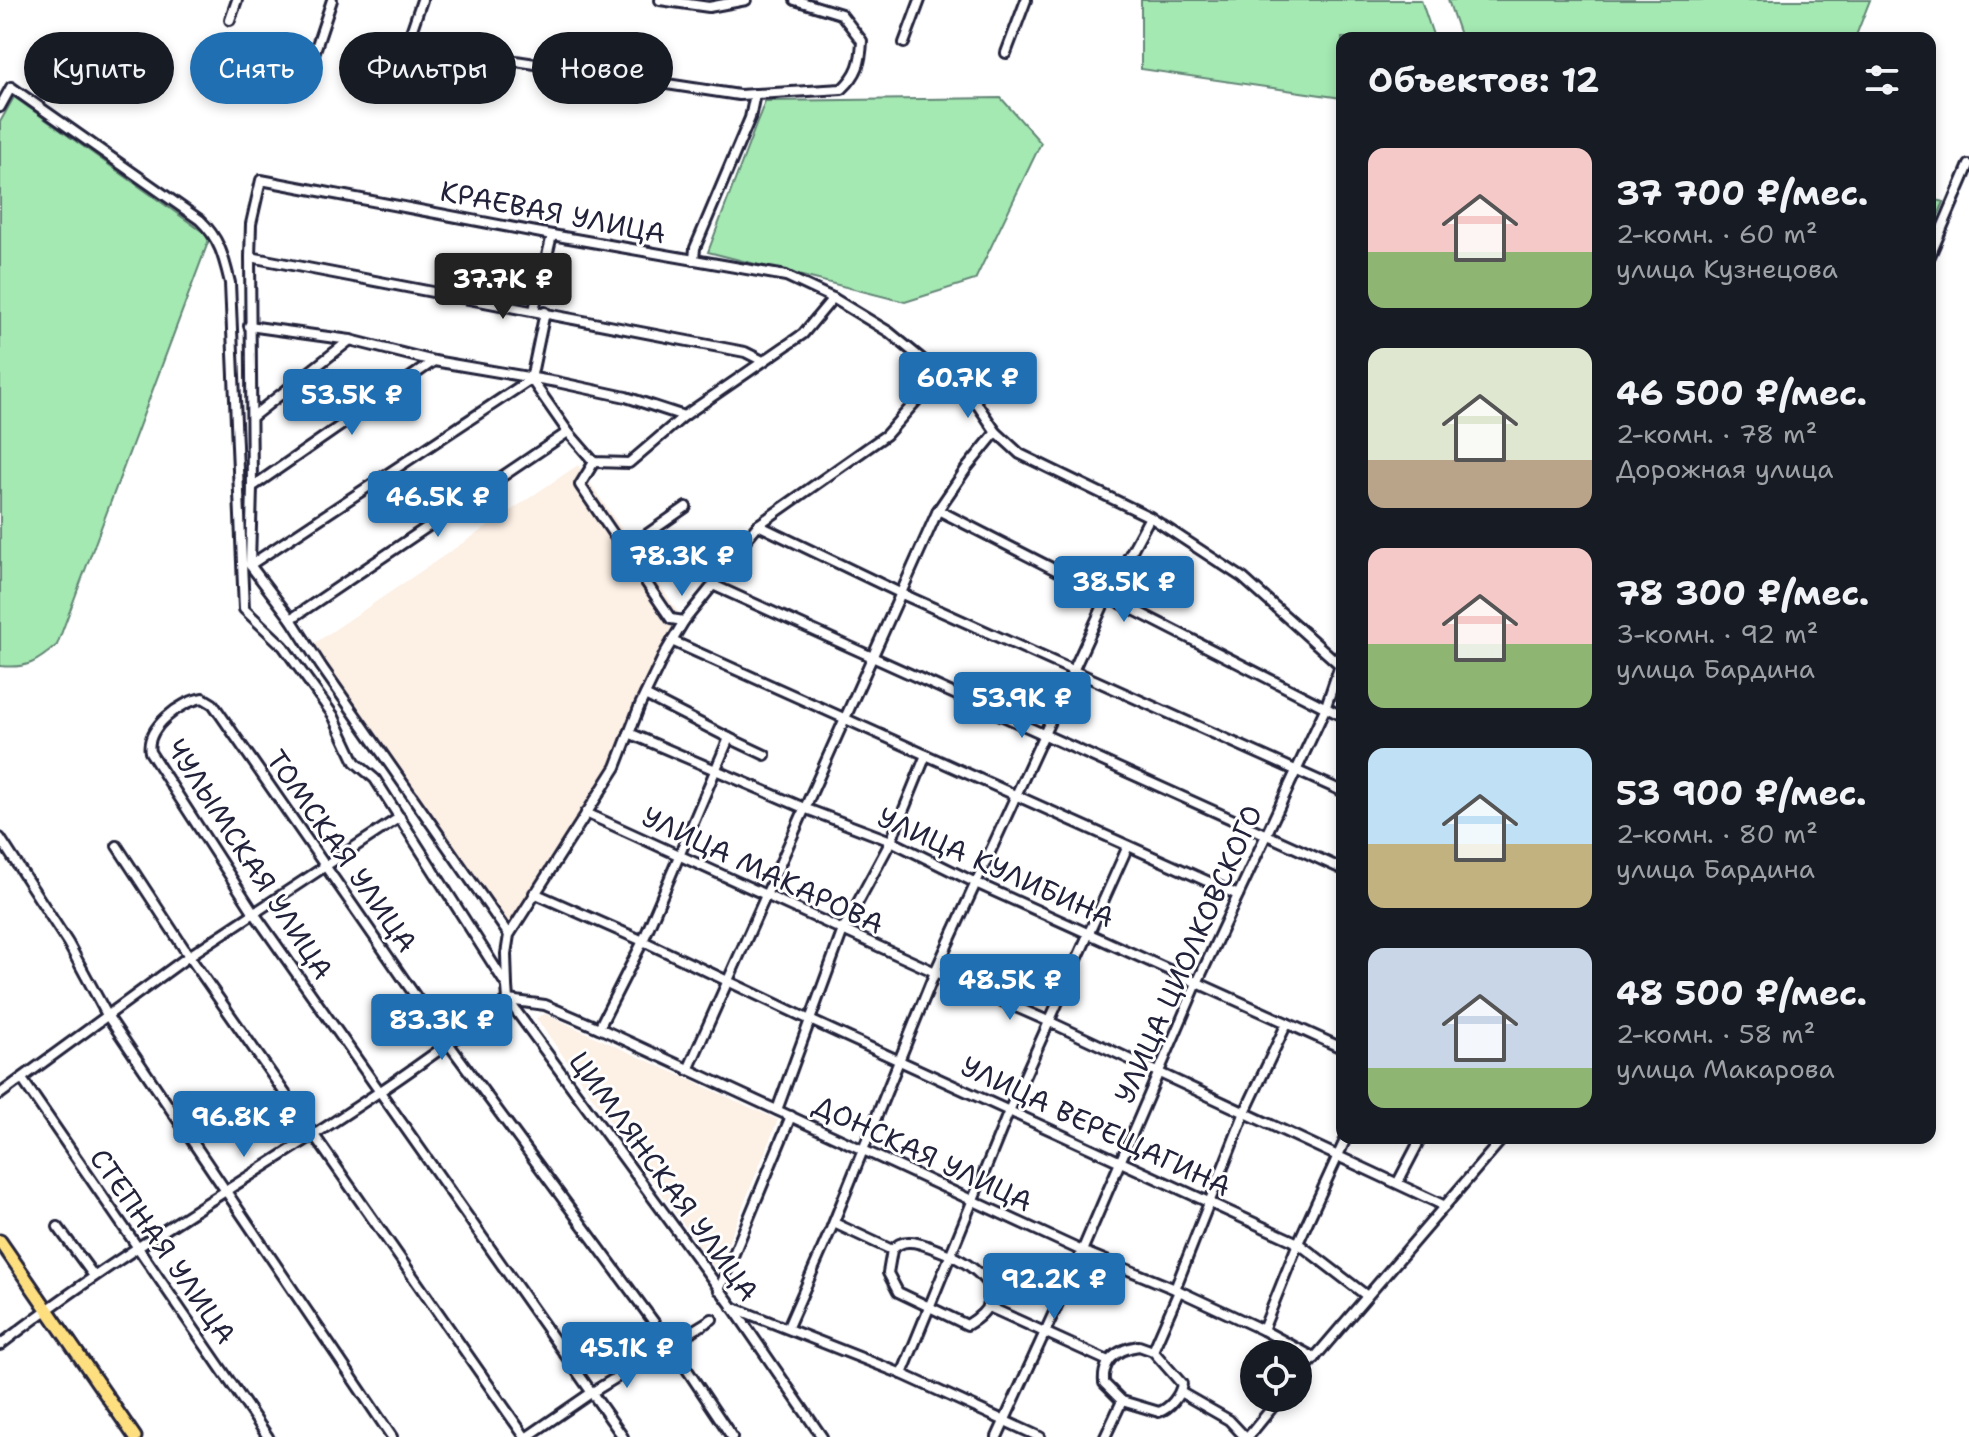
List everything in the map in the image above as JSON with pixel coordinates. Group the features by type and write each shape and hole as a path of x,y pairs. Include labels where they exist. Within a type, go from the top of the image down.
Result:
{"main road":[{"path":"0,1241 135,1437"}],"street":[{"path":"230,20 237,0"},
{"path":"321,32 332,0"},
{"path":"411,32 422,0"},
{"path":"660,0 709,7 746,0"},
{"path":"516,61 739,95 842,89 853,79 861,65 862,41 841,14 795,0"},
{"path":"904,43 920,0"},
{"path":"1006,53 1026,0"},
{"path":"0,107 11,87 200,220 222,248 230,283 244,609 283,646 333,715 355,762 375,779 507,986"},
{"path":"694,260 695,248 750,118 755,94"},
{"path":"1936,242 1969,165"},
{"name":"КРАЕВАЯ УЛИЦА","path":"250,257 251,224 261,180 786,276 833,298 889,332 975,401 996,432 1020,454 1150,517 1243,578 1336,662"},
{"path":"534,310 552,235"},
{"path":"509,935 291,619 250,565 250,257 745,352 763,361"},
{"path":"531,379 568,432 594,462 629,463 684,416 803,334 833,298"},
{"path":"250,565 531,379 545,312"},
{"path":"249,326 350,340 434,361 557,382 626,397 684,416"},
{"path":"252,417 350,340"},
{"path":"252,487 434,361"},
{"path":"0,1345 94,1276 379,1092 508,1000 506,954 509,935 616,767 645,695 684,621 758,525 886,435 940,374"},
{"path":"291,619 568,432"},
{"path":"688,1070 938,510 996,432"},
{"path":"594,462 580,485 671,619 684,621"},
{"path":"628,556 646,535 686,507"},
{"path":"938,510 1336,714"},
{"path":"788,1327 834,1223 935,972 1107,597 1150,517"},
{"path":"758,525 900,593 1336,788"},
{"path":"713,585 1336,866"},
{"path":"672,641 1238,895"},
{"name":"УЛИЦА ЦИОЛКОВСКОГО","path":"997,1437 1082,1251 1157,1072 1336,679"},
{"path":"645,695 765,755"},
{"name":"ТОМСКАЯ УЛИЦА","path":"150,735 177,709 192,700 203,698 213,704 448,1043 670,1344 732,1437"},
{"name":"УЛИЦА КУЛИБИНА","path":"629,733 804,808 891,841 976,883 1336,1045"},
{"name":"ЧУЛЫМСКАЯ УЛИЦА","path":"150,735 150,752 254,913 623,1437"},
{"path":"599,1028 643,941 729,738"},
{"path":"777,1110 843,930 891,841 926,755"},
{"name":"УЛИЦА МАКАРОВА","path":"586,813 1048,1021 1445,1206"},
{"path":"0,1094 189,956 400,817"},
{"path":"0,838 68,943 107,1015 392,1437"},
{"path":"117,846 189,956 526,1437 712,1319"},
{"path":"902,1374 1009,1111 1128,846"},
{"name":"УЛИЦА ВЕРЕЩАГИНА","path":"534,893 1298,1243 1367,1296"},
{"name":"ДОНСКАЯ УЛИЦА","path":"508,1000 545,1005 599,1028 1082,1251 1177,1290 1315,1358"},
{"name":"ЦИМЛЯНСКАЯ УЛИЦА","path":"508,1000 732,1306 822,1437"},
{"path":"1153,1351 1245,1112 1287,1023"},
{"name":"СТЕПНАЯ УЛИЦА","path":"22,1079 268,1437"},
{"path":"719,1290 791,1116"},
{"path":"1263,1330 1343,1144"},
{"path":"1398,1182 1418,1144"},
{"path":"1312,1361 1498,1144"},
{"path":"834,1223 892,1250"},
{"path":"58,1227 94,1276"},
{"path":"911,1241 950,1255 970,1264 982,1275 990,1292 981,1317 967,1325 898,1292 888,1273 892,1250 899,1244 911,1241"},
{"path":"732,1306 902,1374 1040,1437"},
{"path":"987,1306 1108,1361"},
{"path":"1139,1346 1153,1351 1182,1384 1180,1392 1166,1409 1159,1412 1122,1401 1104,1383 1103,1374 1108,1361 1117,1352 1139,1346"},
{"path":"1180,1392 1216,1411 1246,1437 1268,1412"},
{"path":"1105,1437 1122,1401"}],"shaded area":[{"path":"578,465 680,615 631,720 615,765 509,927 312,645"},
{"path":"545,1014 778,1120 718,1267 714,1267 536,1018"}],"green space":[{"path":"1141,0 1421,0 1432,32 1336,32 1336,97 1141,69"},
{"path":"1448,0 1870,0 1857,32 1459,32"},
{"path":"14,97 210,237 57,645 31,663 9,667 0,666 0,122"},
{"path":"1001,98 1041,143 975,280 905,302 708,252 765,101"},
{"path":"1936,200 1944,202 1936,220"}]}
